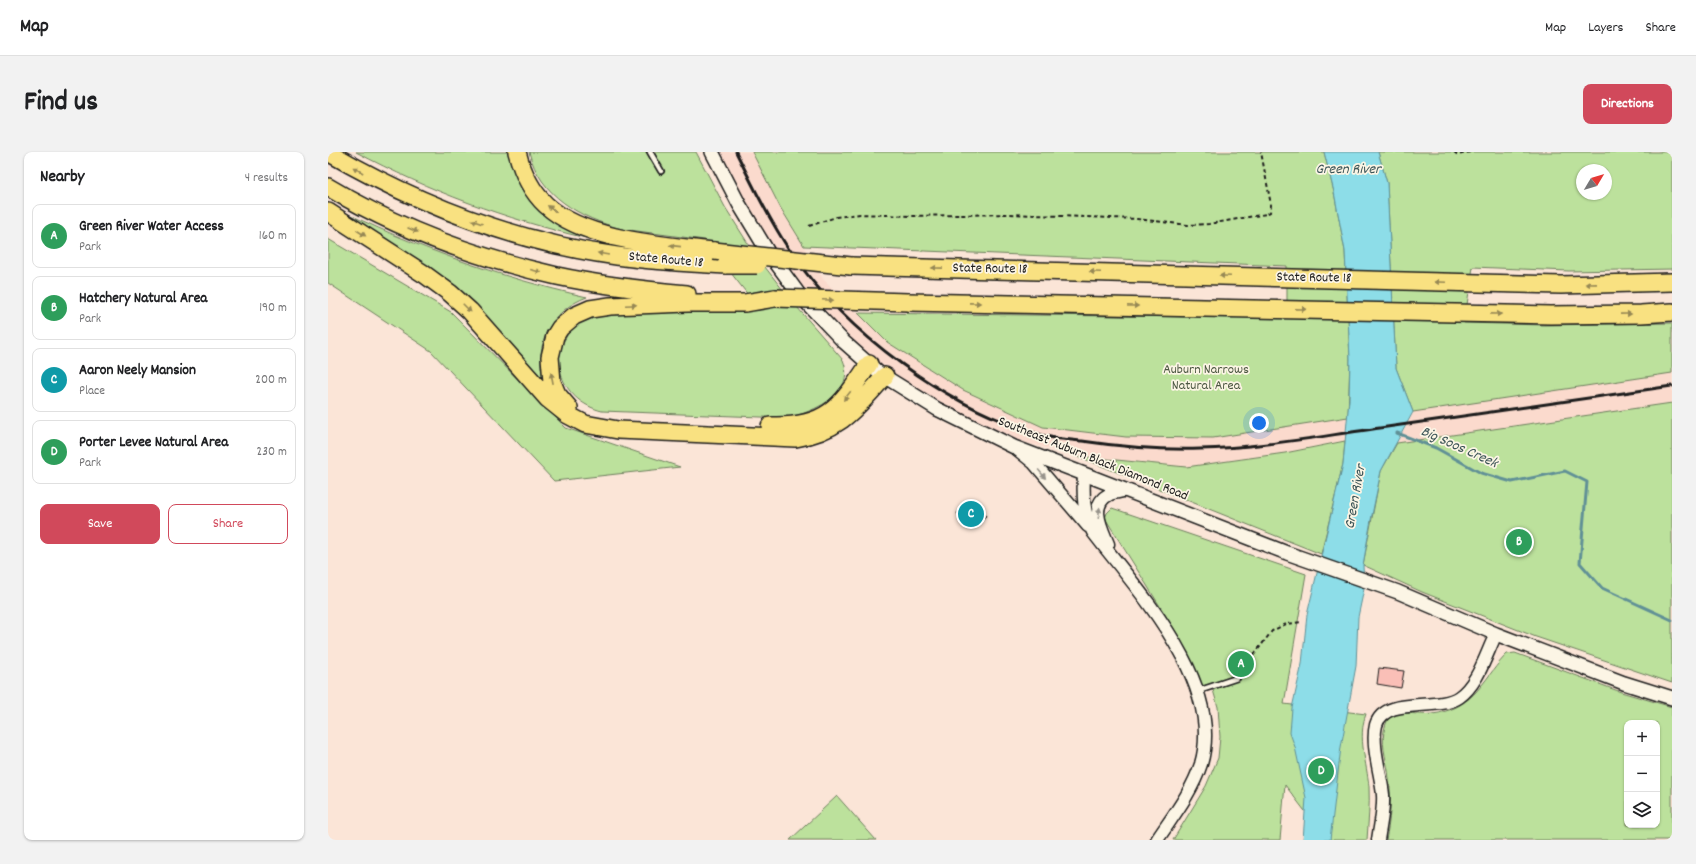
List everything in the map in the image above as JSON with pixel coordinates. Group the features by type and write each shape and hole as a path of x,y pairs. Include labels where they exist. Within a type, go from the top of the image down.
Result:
{"highway":[{"name":"State Route 18","path":"328,152 364,173 407,194 489,226 536,240 576,249 623,257 668,262 1006,269 1479,284 1561,285 1672,282"},
{"path":"517,152 526,177 545,204 573,223 630,240 852,266"},
{"path":"328,187 379,214 425,235 469,251 522,267 558,276 648,290 741,300"},
{"path":"328,212 424,274 450,293 480,321 548,399 568,415 585,424 618,430 795,438 824,431 842,420 885,376"},
{"path":"869,364 847,396 834,409 815,421 797,426 784,427 602,421 586,417 566,406 556,394 552,382 550,367 552,347 555,336 567,321 582,312 610,306 629,305 775,298 1557,315 1672,312"}],"main road":[{"name":"Southeast Auburn Black Diamond Road","path":"712,152 768,252 801,297 844,342 869,364 885,376 937,408 1014,447 1287,553 1398,592 1496,634 1624,683 1672,698"}],"street":[{"path":"1014,447 1034,463 1093,532 1125,573 1168,631 1190,671 1198,691 1205,728 1201,763 1187,794 1157,840"},
{"path":"1084,474 1084,508 1087,520 1093,532"},
{"path":"1125,573 1108,544 1098,521 1098,509 1103,499 1110,494 1126,490"},
{"path":"1378,840 1383,806 1374,735 1380,717 1388,711 1399,707 1432,705 1450,702 1460,696 1470,686 1478,673 1496,634"}],"lane":[{"path":"650,152 661,171"},
{"path":"1198,691 1237,678"}],"path":[{"path":"809,226 836,217 860,214 911,216 1009,214 1137,219 1188,225 1209,224 1258,216 1270,212 1271,205 1261,152"},
{"path":"1454,152 1458,155 1470,152"},
{"path":"1237,678 1272,632 1286,624 1302,622"}],"shaded area":[{"path":"712,152 752,152 780,207 823,279 887,342 963,390 1043,427 1126,437 1213,438 1348,417 1345,441 1285,453 1186,467 1077,456 985,432 885,376 800,299"},
{"path":"1672,373 1672,403 1397,443 1413,412"}],"green space":[{"path":"356,152 512,152 562,226 586,238 497,213 411,179"},
{"path":"529,152 696,152 725,207 754,253 790,299 843,360 846,372 844,383 838,392 830,400 820,406 787,418 602,411 589,406 578,399 569,390 563,379 560,367 560,355 563,342 571,330 578,323 591,315 760,310 705,240 622,229 591,219 564,203 552,193 542,181 534,167"},
{"name":"Auburn Narrows Natural Area","path":"752,152 1324,152 1334,192 1345,251 1350,359 1348,417 1213,438 1126,437 1043,427 963,390 887,342 858,313 1287,318 1287,266 804,246 780,207"},
{"path":"1378,152 1672,152 1672,269 1569,271 1473,267 1464,323 1544,325 1672,323 1672,373 1413,412 1396,368 1387,183"},
{"path":"332,206 425,248 521,280 587,297 564,310 548,329 541,352 543,379 468,296 425,264"},
{"path":"328,239 451,312 566,428 680,467 554,481 431,351 328,283"},
{"path":"1672,403 1672,683 1536,637 1422,592 1363,565 1381,471 1397,443"},
{"path":"1345,441 1343,464 1321,554 1077,456 1186,467 1285,453"},
{"path":"1112,508 1306,574 1284,704 1366,714 1363,723 1362,741 1369,787 1367,840 1327,840 1285,785 1280,840 1173,840 1206,786 1218,758 1220,737 1218,707 1213,690 1203,688 1181,640 1105,518 1107,513"},
{"path":"1515,653 1621,692 1672,707 1672,840 1386,840 1390,795 1383,738 1386,724 1389,719 1396,714 1401,713 1432,714 1457,707 1473,695 1507,654"},
{"path":"837,796 876,840 790,840"}],"water":[{"name":"Green River","path":"1324,152 1378,152 1387,183 1396,368 1413,412 1381,471 1371,520 1363,565 1364,589 1358,617 1356,666 1341,747 1330,840 1303,840 1306,798 1295,747 1290,733 1292,708 1302,664 1307,615 1343,464 1349,400 1350,359 1345,251 1334,192"}],"building":[{"path":"974,500 986,516 969,529 957,513"},
{"path":"1379,668 1404,671 1401,688 1377,684"}],"waterway":[{"name":"Big Soos Creek","path":"1397,433 1436,448 1481,473 1512,482 1565,471 1587,482 1580,563 1602,588 1672,620"}],"railway":[{"path":"736,152 768,215 790,251 813,282 840,311 870,339 902,364 937,387 973,407 1009,424 1045,436 1059,439 1141,448 1223,448 1290,441 1672,386"}],"place":[{"name":"Aaron Neely Mansion","path":"971,514"},
{"name":"Hatchery Natural Area","path":"1519,542"},
{"name":"Green River Water Access","path":"1241,664"},
{"name":"Porter Levee Natural Area","path":"1321,771"}]}
